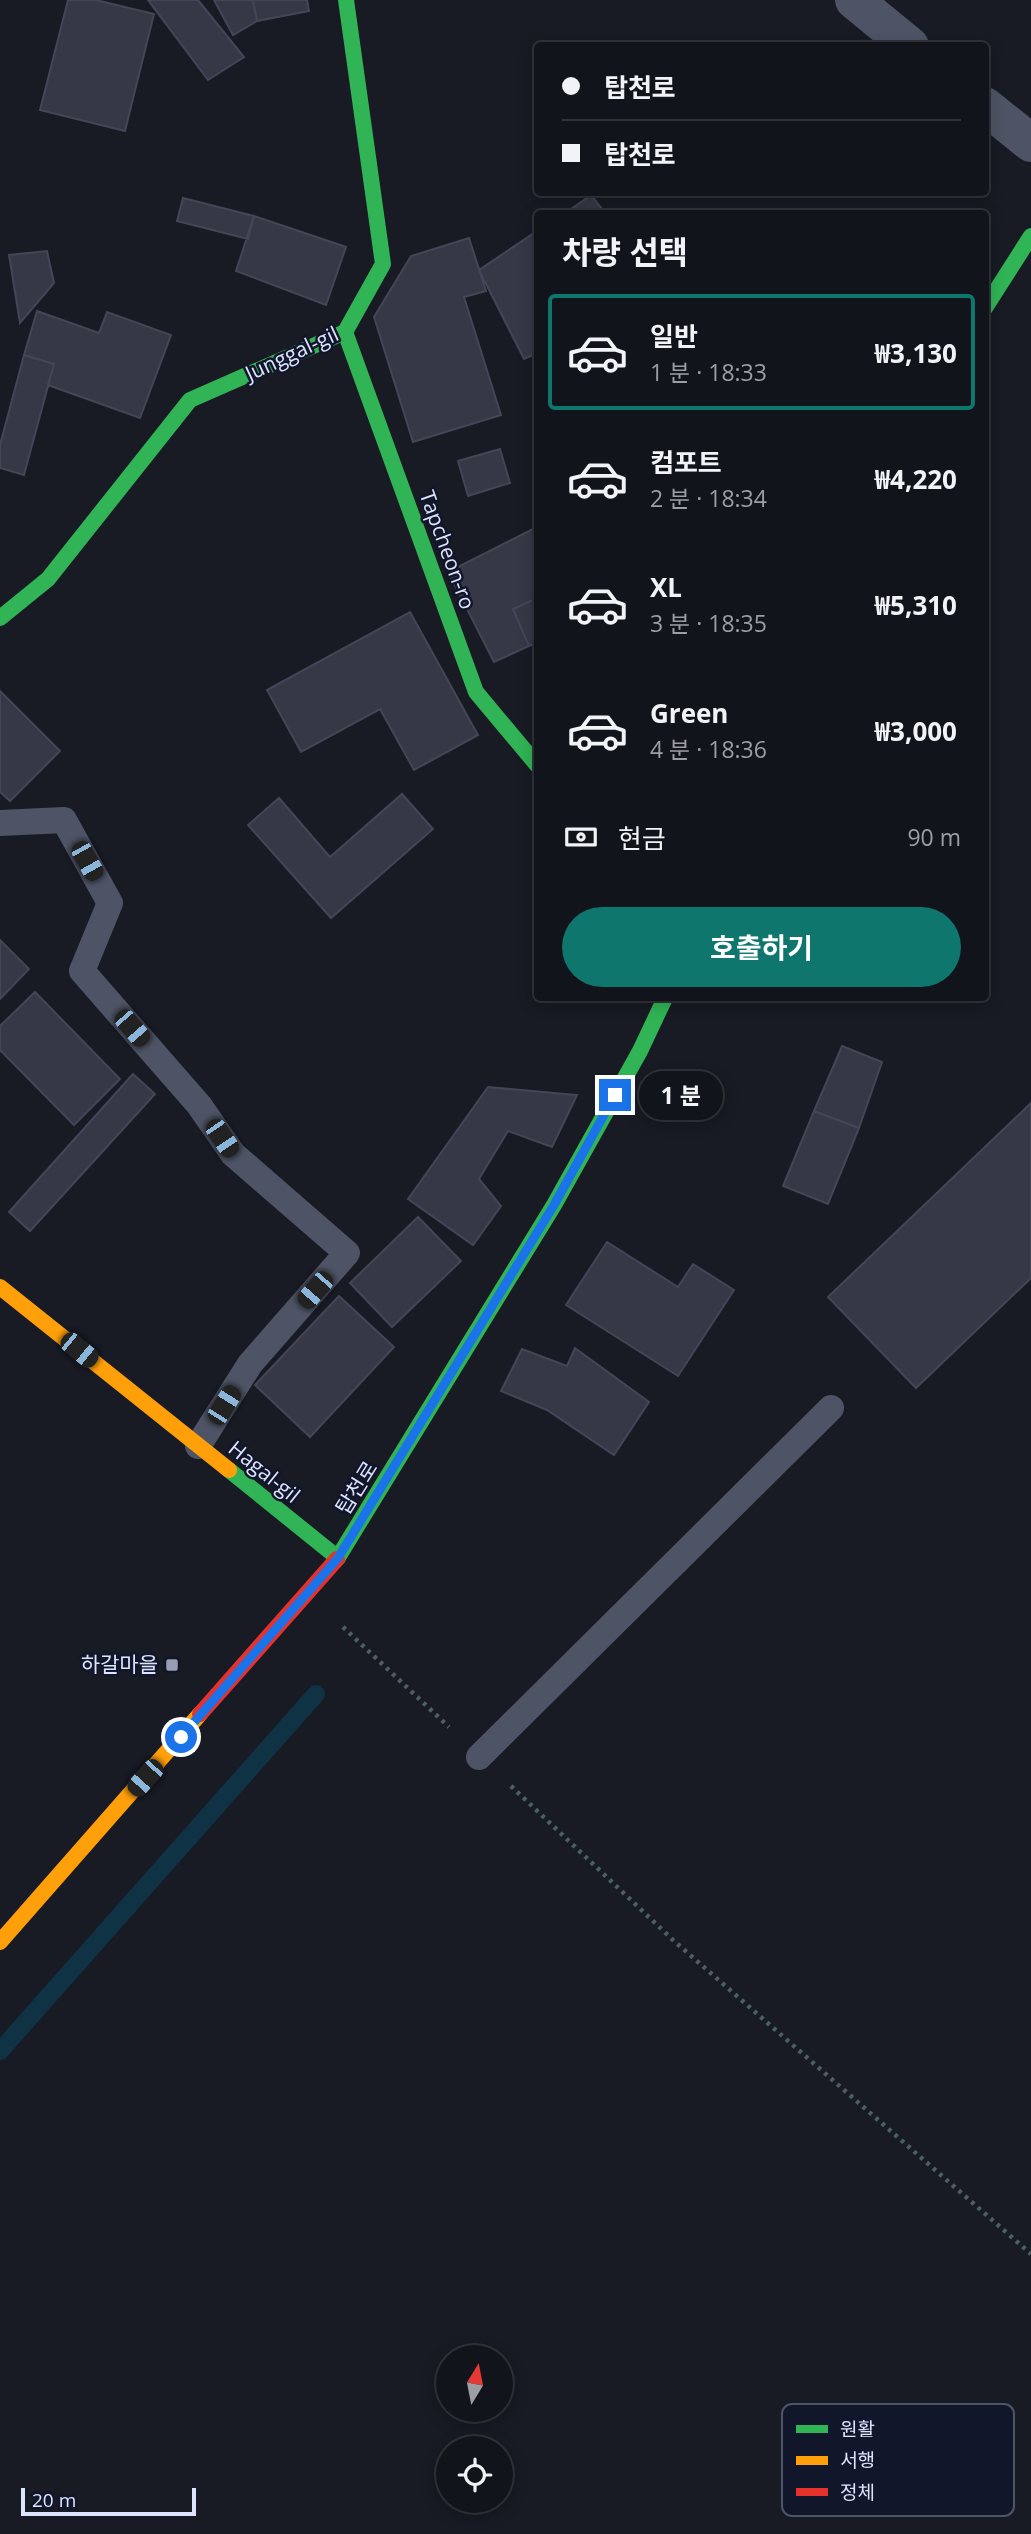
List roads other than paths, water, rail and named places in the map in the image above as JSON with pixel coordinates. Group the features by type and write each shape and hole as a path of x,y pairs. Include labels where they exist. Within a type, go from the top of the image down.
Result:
{"street":[{"name":"Junggal-gil","path":"0,618 48,579 190,400 345,332 383,264 346,0"},
{"path":"854,0 905,42"},
{"path":"989,109 1031,143"},
{"path":"989,302 1031,236"},
{"name":"Tapcheon-ro","path":"345,332 476,692 534,761"},
{"name":"탑천로","path":"0,1942 338,1558 554,1205 640,1051 664,1001"},
{"name":"Hagal-gil","path":"0,1287 338,1558"}],"lane":[{"path":"0,823 64,820 110,903 82,971 199,1105 233,1154 347,1253 250,1364 198,1446"},
{"path":"479,1757 831,1408"}],"waterway":[{"path":"0,2051 316,1694"}],"place":[{"name":"하갈마을","path":"172,1665"}]}
